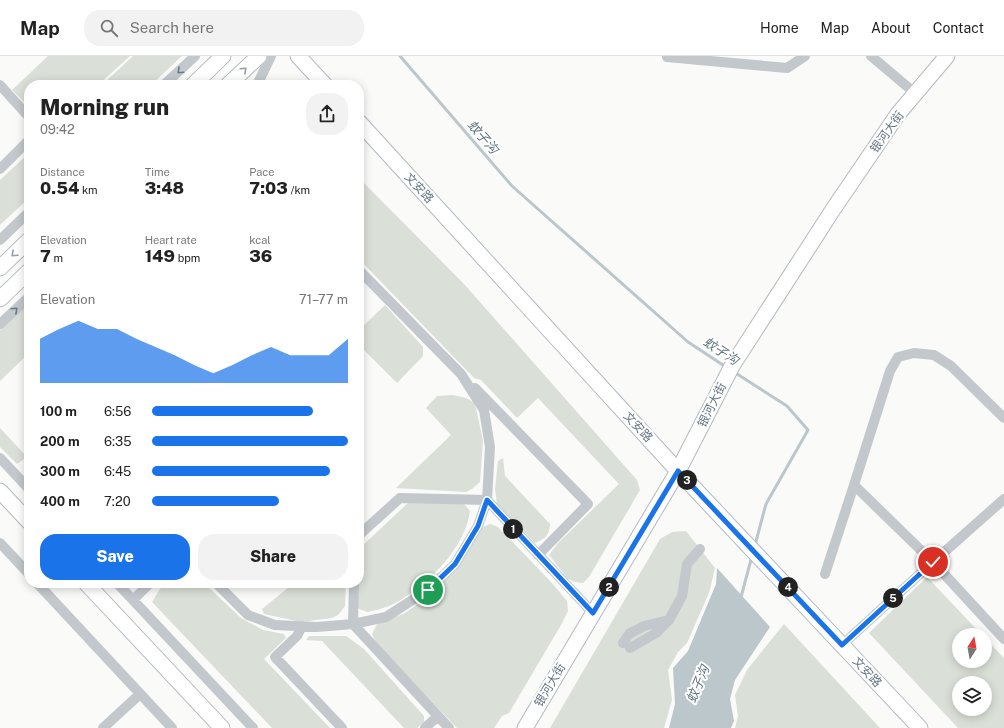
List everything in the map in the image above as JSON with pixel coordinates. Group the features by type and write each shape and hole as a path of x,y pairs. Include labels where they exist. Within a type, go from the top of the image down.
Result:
{"main road":[{"path":"197,80 223,56"},
{"path":"233,80 259,56"},
{"path":"298,56 320,80"},
{"name":"银河大街","path":"525,728 678,471 731,369 834,208 898,114 948,56"},
{"name":"文安路","path":"364,127 678,471 920,728"},
{"path":"0,268 24,245"},
{"path":"0,299 24,276"},
{"path":"0,491 24,517"},
{"path":"91,588 222,728"}],"street":[{"path":"169,80 195,56"},
{"path":"259,80 271,56"},
{"path":"667,57 787,68 805,56"},
{"path":"871,56 916,94"},
{"path":"0,85 24,111"},
{"path":"0,169 24,145"},
{"path":"0,240 24,217"},
{"path":"364,275 588,504 538,555"},
{"path":"0,324 24,302"},
{"path":"825,574 890,371 898,357 914,353 934,355 951,366 1004,418"},
{"path":"221,588 248,615 275,625 318,627 354,624 386,617 428,590 455,564 478,526 487,500 490,447 484,410 461,374"},
{"path":"0,458 24,484"},
{"path":"854,485 933,562 1004,639"},
{"path":"364,530 400,498 487,500 593,613"},
{"path":"842,645 1004,499"},
{"path":"0,543 24,569"},
{"path":"627,646 629,634 644,626 669,620 682,596 687,564 700,549"},
{"path":"42,588 172,728"},
{"path":"122,588 254,728"},
{"path":"133,600 145,588"},
{"path":"354,588 354,624 449,728"},
{"path":"302,626 298,636 275,658 342,728"},
{"path":"103,728 140,694"},
{"path":"425,728 438,716"}],"shaded area":[{"path":"48,56 130,56 104,80 24,80 24,102 12,90"},
{"path":"133,56 182,56 156,80 107,80"},
{"path":"24,158 24,203 0,225 0,180"},
{"path":"364,183 464,284 637,480 640,490 589,577 583,583 575,582 567,578 549,555 558,543 619,484 538,398 517,418 481,380 474,378 364,264"},
{"path":"385,305 423,347 423,356 397,383 364,350 364,325"},
{"path":"24,308 24,358 0,381 0,330"},
{"path":"453,395 466,398 473,402 476,408 483,441 480,482 466,492 396,488 451,435 426,408 437,396"},
{"path":"0,428 24,454 24,459 17,464 0,447"},
{"path":"503,458 505,476 550,524 549,531 546,536 542,540 535,543 497,504 495,489 498,461"},
{"path":"410,501 459,503 465,505 470,511 467,525 453,551 444,563 422,585 396,603 367,612 357,608 358,588 364,588 364,544"},
{"path":"490,524 498,527 552,583 567,601 568,611 509,713 502,716 494,728 457,728 377,645 372,634 377,624 405,613 426,598 446,579 481,528"},
{"path":"686,531 715,568 709,593 687,643 678,652 668,670 672,700 664,728 550,728 660,539 672,532"},
{"path":"927,577 975,628 952,628 952,668 992,668 992,645 1004,658 1004,728 958,728 869,633"},
{"path":"209,588 241,618 263,630 284,634 286,638 264,659 330,728 272,728 152,602 160,589"},
{"path":"288,588 346,588 345,606 338,615 332,618 301,622 264,614 262,609"},
{"path":"784,624 880,728 735,728 738,716 735,695 747,670"},
{"path":"309,636 346,636 364,649 424,716 424,722 417,728 404,728 322,641 306,640"}],"water":[{"path":"717,568 770,627 735,680 730,699 734,721 731,728 669,728 675,704 673,668 688,651 716,584"}],"waterway":[{"name":"蚊子沟","path":"400,56 512,186 688,342 726,367"},
{"name":"蚊子沟","path":"734,372 787,406 808,430 766,504 755,545"},
{"name":"蚊子沟","path":"741,597 752,556"}],"route":[{"path":"428,590 455,564 478,526 487,500 593,613 678,471 842,645 933,562"}]}
